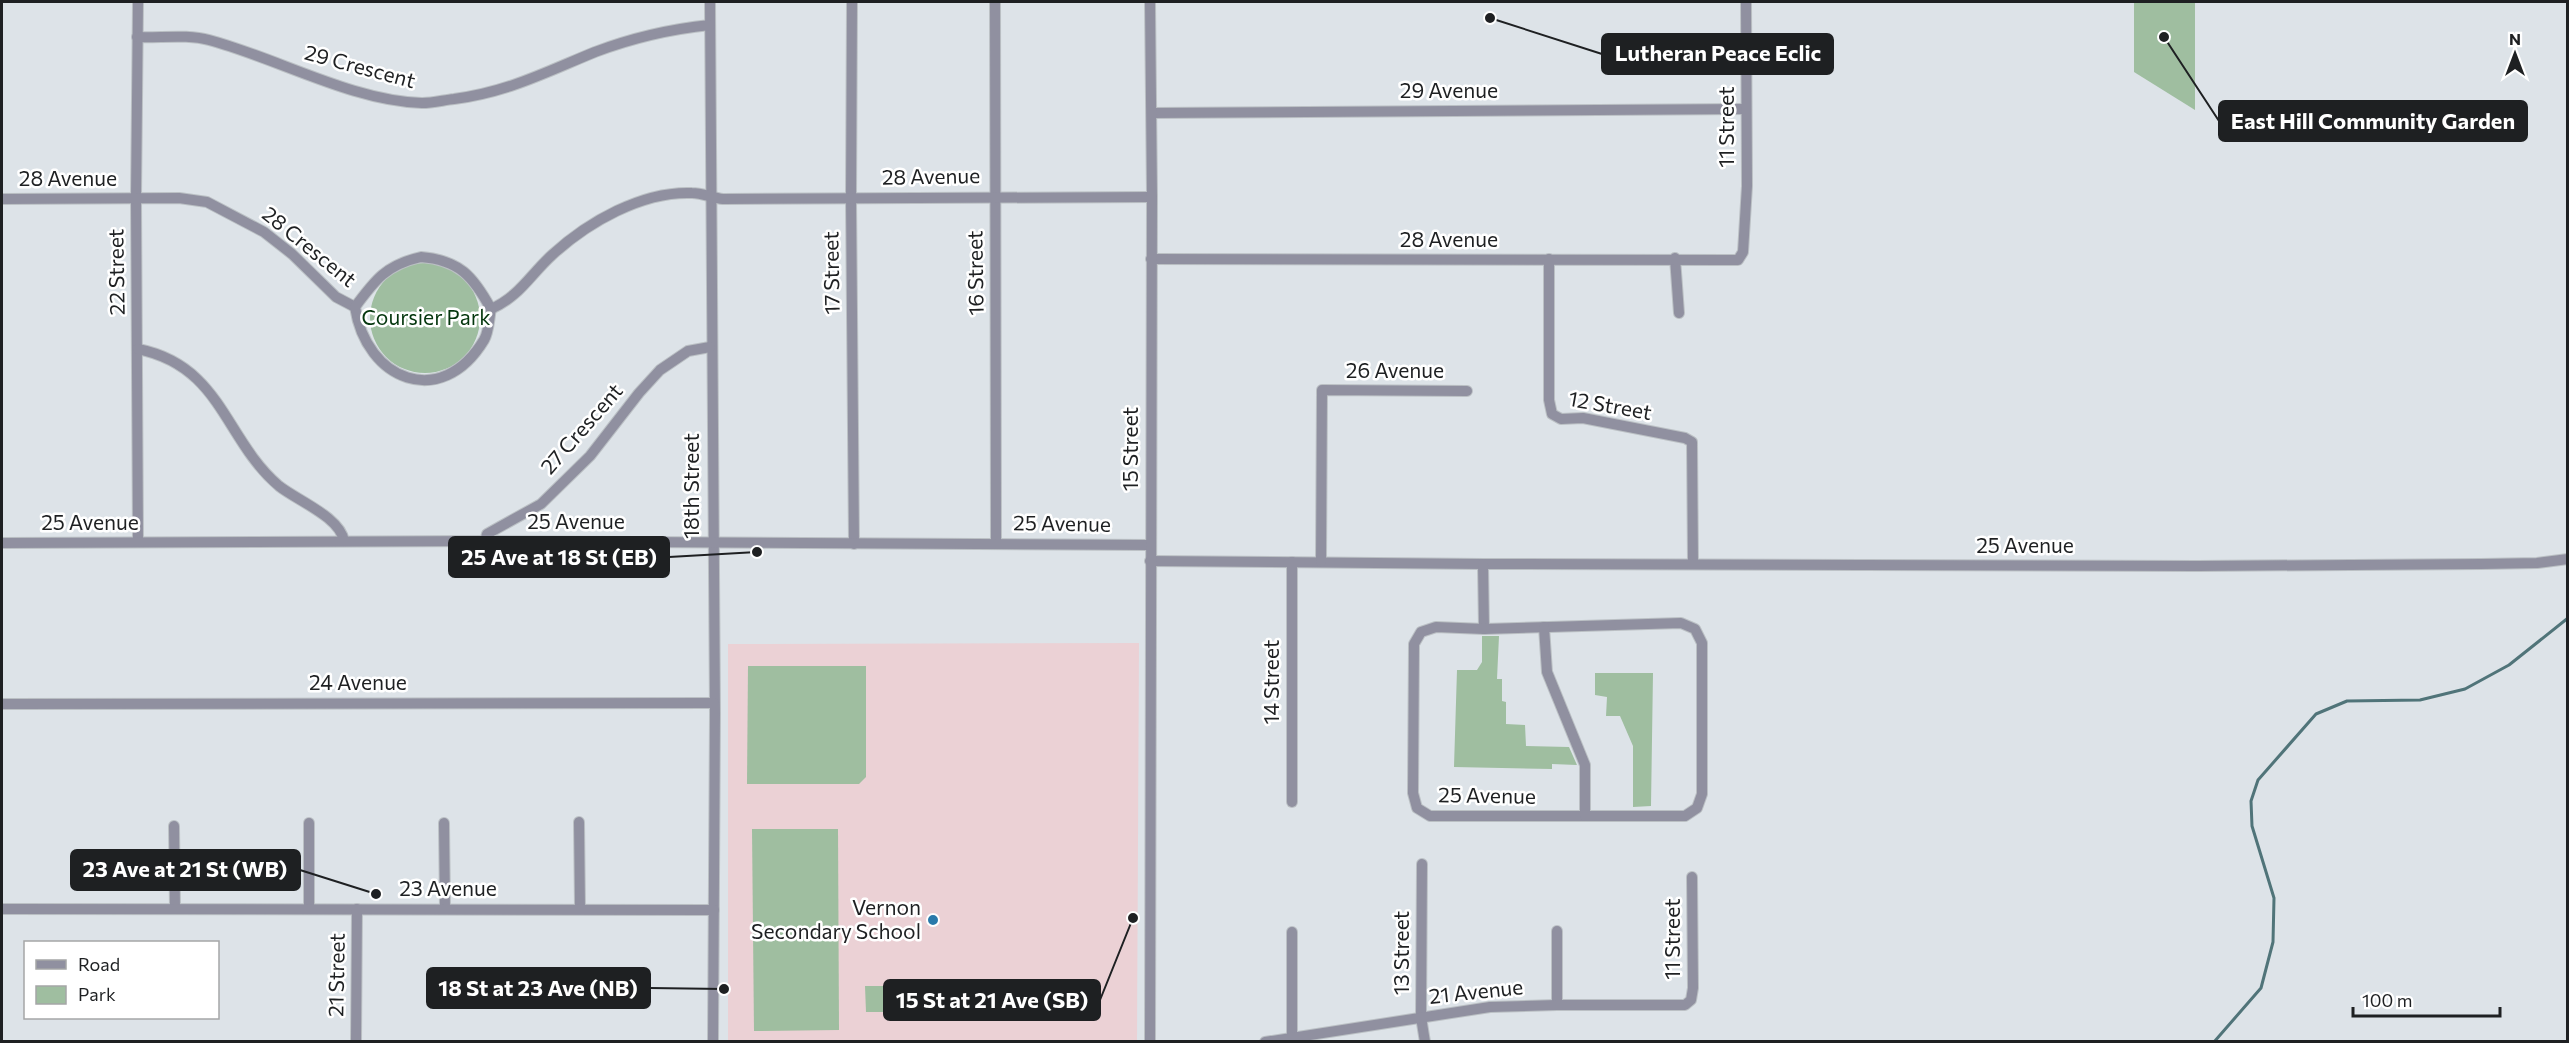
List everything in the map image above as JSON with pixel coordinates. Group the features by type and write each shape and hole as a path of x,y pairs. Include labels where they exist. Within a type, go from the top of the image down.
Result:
{"street":[{"name":"22 Street","path":"138,2 136,198 138,542"},
{"name":"18th Street","path":"710,2 710,347 714,703 713,1041"},
{"name":"17 Street","path":"852,2 854,543"},
{"name":"16 Street","path":"995,2 996,543"},
{"name":"15 Street","path":"1150,2 1152,113 1150,1041"},
{"name":"11 Street","path":"1743,252 1747,186 1746,2"},
{"name":"29 Crescent","path":"137,37 207,39 318,79 390,99 423,103 481,96 525,82 597,51 685,27 710,25"},
{"name":"29 Avenue","path":"1152,113 1746,109"},
{"path":"491,309 510,300 553,254 582,232 618,211 653,197 694,193 710,197"},
{"name":"28 Avenue","path":"710,197 1152,197"},
{"name":"28 Avenue","path":"2,199 136,198"},
{"name":"28 Crescent","path":"136,198 179,198 207,202 235,215 283,247 336,297 355,307"},
{"name":"28 Avenue","path":"1151,259 1675,258 1738,260 1743,252"},
{"name":"28 Crescent","path":"421,256 442,259 461,268 479,286 491,309 485,338 467,363 446,376 423,381 404,377 385,365 358,327 355,307 374,282 399,262 421,256"},
{"path":"1675,258 1679,313"},
{"name":"12 Street","path":"1549,259 1552,414 1561,419 1583,418 1685,438 1692,442 1693,564"},
{"name":"27 Crescent","path":"485,541 487,534 541,504 561,486 590,456 660,370 688,351 710,347"},
{"path":"138,349 153,352 184,366 210,391 252,456 265,471 279,485 337,524 344,541"},
{"name":"26 Avenue","path":"1321,562 1322,390 1467,391"},
{"name":"25 Avenue","path":"2,543 485,541 1150,545"},
{"name":"25 Avenue","path":"1150,561 1483,564 2481,564 2537,563 2568,559"},
{"name":"14 Street","path":"1292,562 1292,802"},
{"path":"1483,564 1484,629"},
{"name":"25 Avenue","path":"1681,623 1695,629 1702,643 1702,794 1697,808 1685,816 1430,816 1417,808 1413,794 1414,644 1421,632 1436,627 1484,629 1681,623"},
{"path":"1544,627 1547,672 1585,765 1585,816"},
{"name":"24 Avenue","path":"2,704 714,703"},
{"path":"579,822 580,909"},
{"name":"21 Street","path":"309,823 309,909"},
{"path":"444,823 445,909"},
{"path":"174,826 175,909"},
{"name":"13 Street","path":"1422,864 1421,1017 1425,1041"},
{"name":"11 Street","path":"1691,1000 1692,877"},
{"name":"23 Avenue","path":"2,909 714,910"},
{"name":"21 Street","path":"356,1041 357,909"},
{"path":"1557,931 1557,1005"},
{"path":"1292,932 1292,1037"},
{"name":"21 Avenue","path":"1265,1041 1490,1007 1685,1005 1691,1000"}],"shaded area":[{"name":"Vernon Secondary School","path":"1139,643 1137,1041 728,1041 728,644"}],"green space":[{"path":"2134,2 2195,2 2195,110 2134,72"},
{"name":"Coursier Park","path":"425,263 446,267 464,279 476,297 480,318 476,339 464,357 446,369 425,373 404,369 386,357 374,339 370,318 374,297 386,279 404,267"},
{"path":"1482,636 1499,636 1497,679 1502,679 1502,701 1506,702 1506,724 1525,725 1526,746 1569,747 1577,765 1552,764 1552,769 1454,767 1457,670 1477,670 1482,662"},
{"path":"748,666 866,666 866,777 859,784 747,784"},
{"path":"1595,673 1653,673 1651,806 1633,807 1633,746 1620,716 1606,716 1607,697 1595,695"},
{"path":"752,829 838,829 839,1030 754,1031"},
{"path":"865,986 907,986 908,1012 866,1012"}],"waterway":[{"path":"2214,1042 2261,988 2273,942 2274,898 2252,826 2251,801 2258,780 2316,714 2347,701 2420,700 2465,689 2509,665 2568,618"}],"place":[{"name":"Lutheran Peace Eclic","path":"1490,18"},
{"name":"East Hill Community Garden","path":"2164,37"},
{"name":"25 Ave at 18 St (EB)","path":"757,552"},
{"name":"23 Ave at 21 St (WB)","path":"376,894"},
{"name":"15 St at 21 Ave (SB)","path":"1133,918"},
{"name":"Vernon Secondary School","path":"933,920"},
{"name":"18 St at 23 Ave (NB)","path":"724,989"}]}
